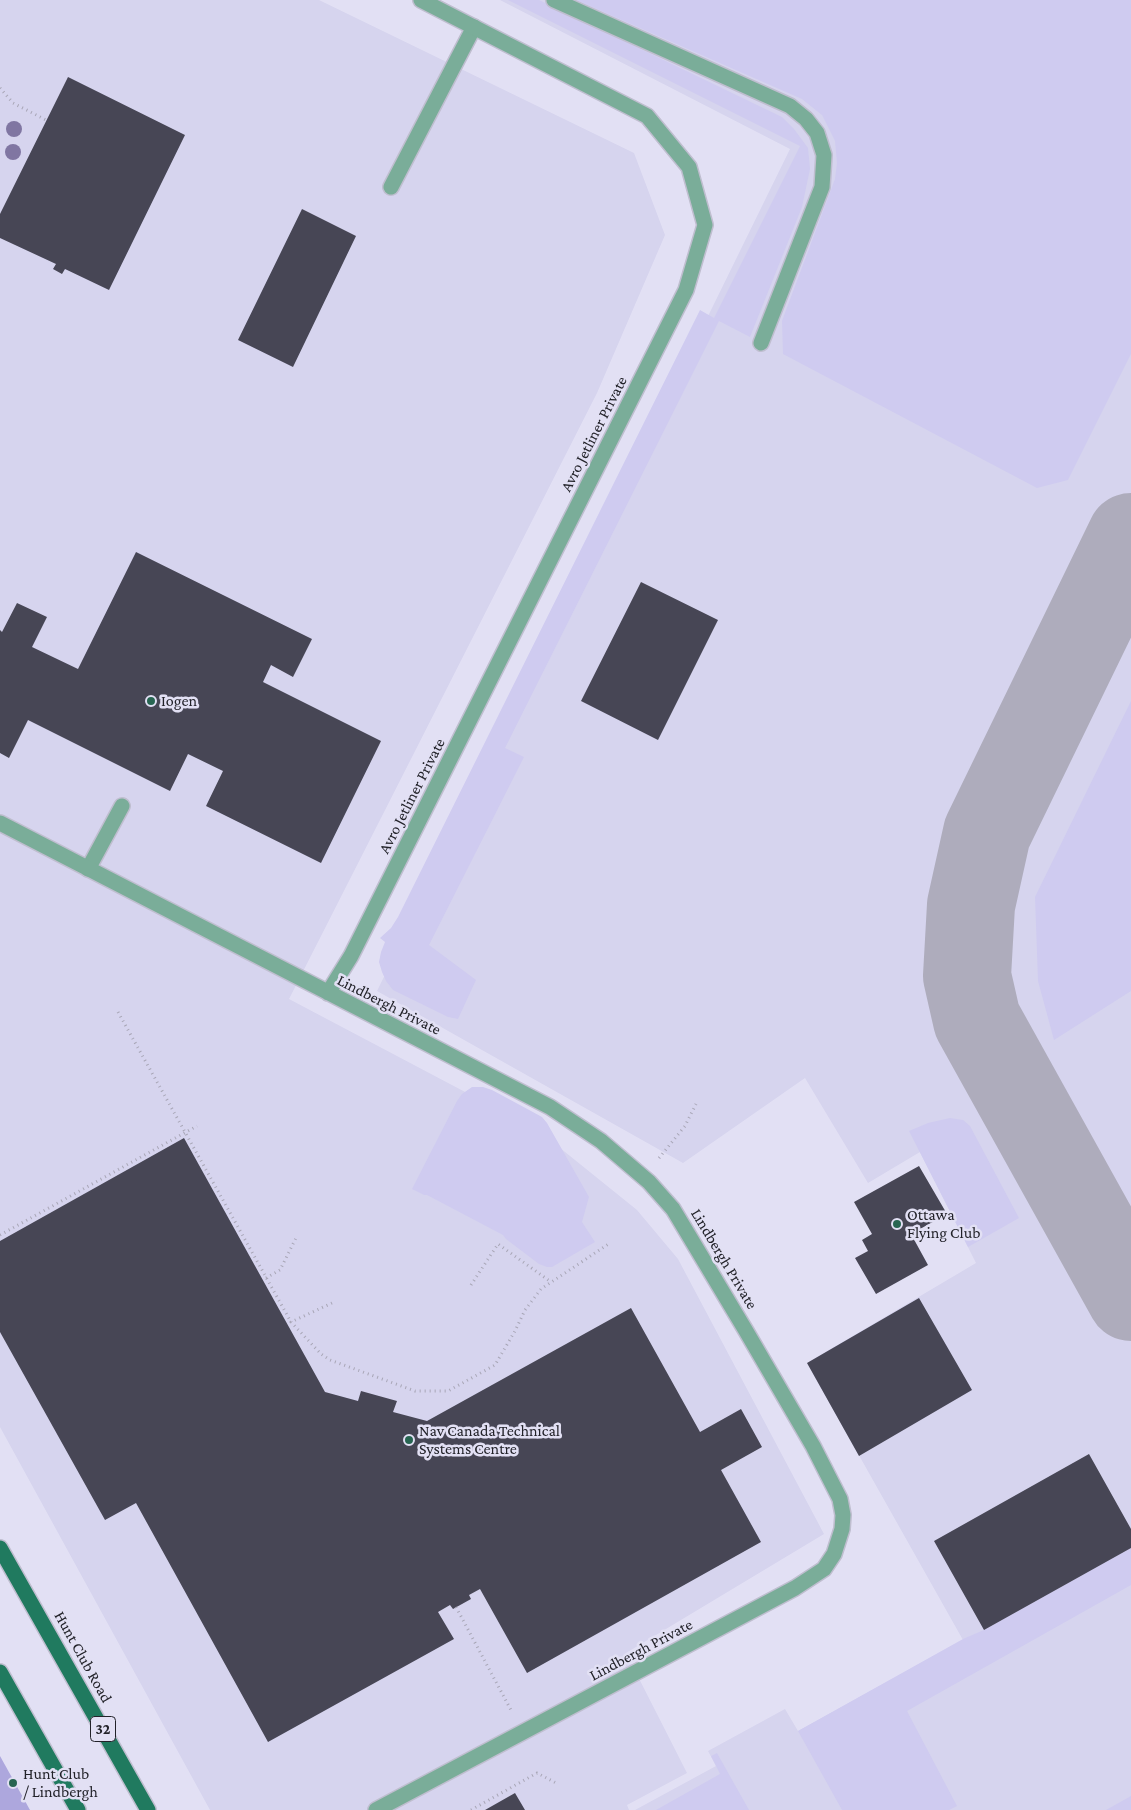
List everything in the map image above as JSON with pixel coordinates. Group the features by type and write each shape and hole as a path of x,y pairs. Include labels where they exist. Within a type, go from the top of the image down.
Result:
{"main road":[{"name":"Hunt Club Road","path":"0,1548 148,1810"},
{"path":"0,1672 78,1810"}],"street":[{"name":"Avro Jetliner Private","path":"328,993 351,956 686,290 705,225 690,167 647,116 421,0"},
{"path":"554,0 790,106 806,119 817,134 824,155 822,187 761,343"},
{"path":"391,187 474,27"},
{"path":"88,869 122,806"},
{"name":"Lindbergh Private","path":"0,823 550,1107 601,1141 649,1182 673,1209 813,1446 840,1499 843,1515 842,1529 834,1554 824,1569 795,1588 376,1810"}],"path":[{"path":"0,88 13,103 46,120"},
{"path":"118,1012 290,1322 321,1354 330,1360 415,1391 448,1391 495,1364 525,1310 541,1289 610,1243"},
{"path":"659,1158 685,1126 696,1104"},
{"path":"0,1235 197,1126"},
{"path":"266,1278 280,1270 296,1238"},
{"path":"471,1285 498,1244 551,1282"},
{"path":"290,1322 332,1303"},
{"path":"456,1607 523,1732"},
{"path":"470,1810 537,1773 558,1784"}],"shaded area":[{"path":"0,0 319,0 634,153 665,235 597,393 289,999 539,1131 637,1210 678,1259 824,1534 626,1653 687,1773 627,1805 629,1810 210,1810 0,1427"},
{"path":"500,0 1131,0 1131,1810 635,1810 716,1766 708,1751 785,1709 798,1731 963,1640 807,1363 976,1263 920,1152 868,1183 805,1078 683,1163 377,991 790,149"},
{"path":"508,0 539,0 782,117 808,148 810,169 802,207 750,337 719,321 505,748 524,757 429,945 476,980 458,1019 448,1017 393,990 386,981 379,962 385,942 380,938 391,928 398,917 700,310 714,318 800,146"},
{"path":"576,0 1131,0 1131,354 1068,480 1037,488 783,354 782,321 835,179 837,163 835,141 822,115 802,99"},
{"path":"1131,701 1131,991 1054,1040 1038,981 1035,897"},
{"path":"472,1087 483,1087 492,1090 542,1117 547,1123 589,1197 582,1222 595,1242 552,1267 547,1267 539,1264 503,1235 412,1189 457,1101 462,1094"},
{"path":"950,1118 963,1120 970,1126 1019,1218 968,1247 909,1131 928,1123"},
{"path":"1131,1548 1131,1585 907,1711 957,1806 949,1810 842,1810 798,1731"},
{"path":"717,1753 749,1810 656,1810 720,1774 711,1756"},
{"path":"0,1756 30,1810 0,1810"},
{"path":"1131,1796 1131,1810 1106,1810"}],"building":[{"path":"68,77 185,135 109,290 65,269 62,274 53,269 56,264 0,238 0,214"},
{"path":"302,209 356,236 293,367 238,340"},
{"name":"Iogen","path":"136,552 312,639 293,677 271,665 263,682 381,741 321,863 206,806 223,771 188,754 170,791 28,720 9,758 0,753 0,630 2,632 17,603 47,617 32,647 78,669"},
{"path":"641,582 718,620 658,740 581,701"},
{"name":"Nav Canada Technical Systems Centre","path":"184,1138 325,1392 358,1401 361,1391 397,1401 393,1412 427,1421 631,1308 700,1432 741,1409 762,1447 721,1470 761,1542 527,1673 480,1589 469,1595 471,1599 453,1609 450,1605 438,1612 454,1639 268,1742 136,1503 105,1520 0,1332 0,1241"},
{"name":"Ottawa Flying Club","path":"919,1166 947,1214 911,1234 928,1265 876,1294 855,1258 868,1251 862,1240 872,1234 854,1202"},
{"path":"919,1298 972,1390 859,1456 807,1363"},
{"path":"1089,1454 1131,1529 1131,1548 984,1630 934,1541"},
{"path":"515,1793 525,1810 485,1810"}],"taxiway":[{"path":"1131,537 987,833 971,905 967,976 977,1020 1131,1297"}],"place":[{"name":"Iogen","path":"151,701"},
{"name":"Ottawa Flying Club","path":"897,1224"},
{"name":"Nav Canada Technical Systems Centre","path":"409,1440"},
{"name":"Hunt Club / Lindbergh","path":"13,1783"}]}
